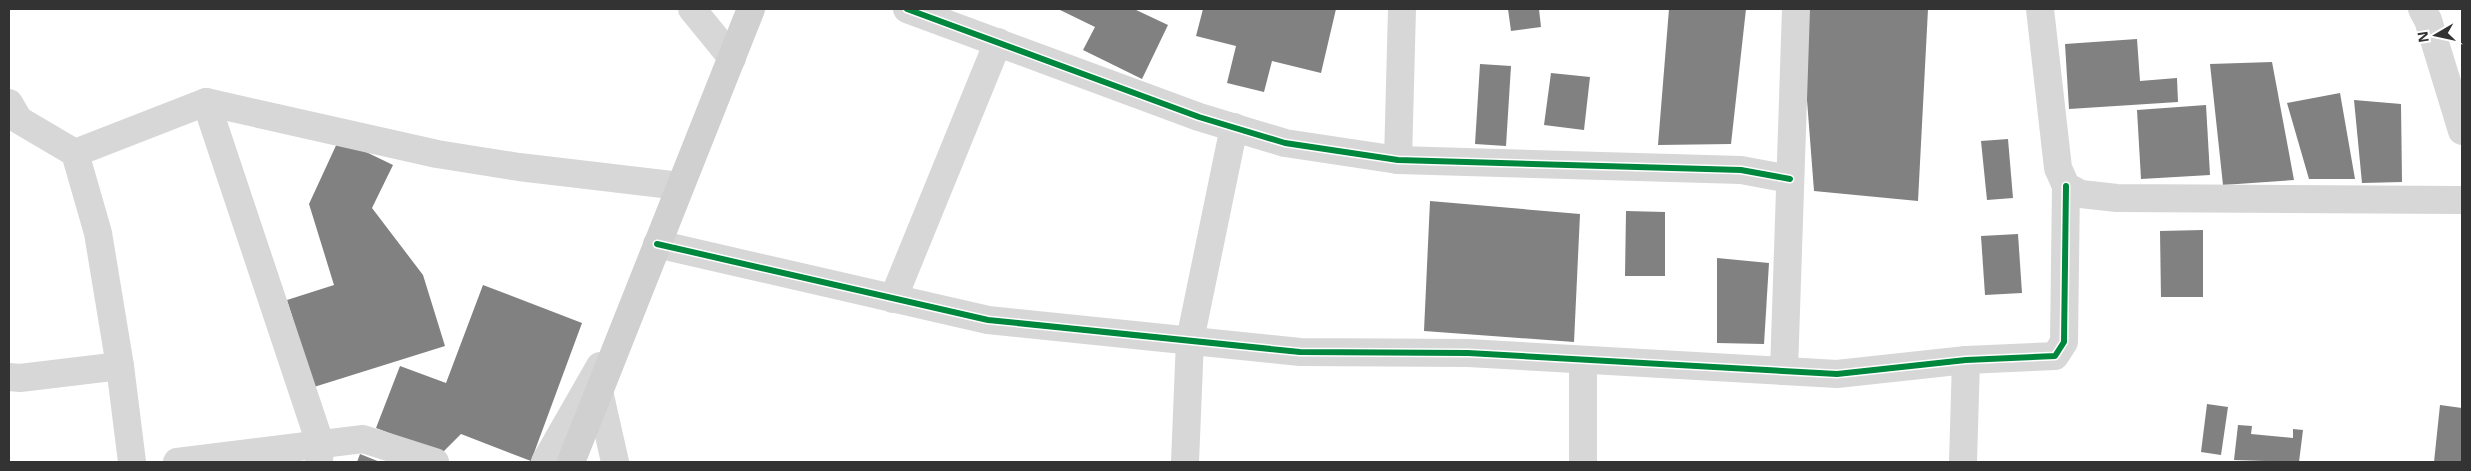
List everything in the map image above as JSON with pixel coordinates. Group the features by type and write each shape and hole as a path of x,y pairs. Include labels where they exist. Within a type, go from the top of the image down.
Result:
{"street":[{"path":"692,9 732,58"},
{"path":"571,462 751,9"},
{"path":"907,9 1190,114 1284,143 1398,160 1741,170 1790,178"},
{"path":"1398,160 1402,9"},
{"path":"1784,371 1796,9"},
{"path":"657,244 988,320 1300,352 1468,353 1837,374 1966,360 2055,356 2064,342 2066,186 2058,168 2054,145 2040,9"},
{"path":"2422,9 2428,20 2462,131"},
{"path":"893,299 998,42"},
{"path":"75,154 206,102 437,154 519,167 680,186"},
{"path":"206,102 319,453"},
{"path":"9,103 19,120 75,154 98,233 120,366 132,462"},
{"path":"1185,462 1190,340 1234,128"},
{"path":"2066,186 2080,194 2117,198 2462,200"},
{"path":"545,462 628,318"},
{"path":"1583,360 1583,462"},
{"path":"1963,462 1966,360"},
{"path":"9,377 20,378 120,366"},
{"path":"599,391 615,462"},
{"path":"177,462 319,453 363,439 435,462"}],"building":[{"path":"1058,9 1134,9 1168,25 1142,79 1083,50 1095,27"},
{"path":"1203,9 1336,9 1321,73 1272,61 1264,92 1227,83 1236,46 1196,36"},
{"path":"1508,9 1539,9 1541,27 1511,31"},
{"path":"1669,9 1746,9 1731,144 1658,145"},
{"path":"1800,9 1928,9 1918,201 1814,191"},
{"path":"2137,39 2140,81 2177,78 2178,102 2069,109 2065,44"},
{"path":"2272,62 2294,180 2223,185 2210,64"},
{"path":"1480,64 1511,66 1506,146 1475,144"},
{"path":"1551,73 1590,77 1584,130 1544,125"},
{"path":"2340,93 2355,179 2309,179 2287,103"},
{"path":"2354,100 2401,104 2402,182 2362,183"},
{"path":"2206,105 2210,175 2141,179 2137,110"},
{"path":"339,139 393,165 372,208 423,275 445,346 314,387 287,300 334,285 309,204"},
{"path":"2008,139 2013,198 1987,200 1981,141"},
{"path":"1430,201 1580,214 1574,342 1424,331"},
{"path":"1626,211 1665,212 1665,276 1625,276"},
{"path":"2203,230 2203,297 2161,297 2160,231"},
{"path":"2018,234 2022,293 1985,295 1981,236"},
{"path":"1717,258 1769,263 1764,344 1717,343"},
{"path":"483,285 582,323 531,461 461,434 442,453 376,428 400,366 446,383"},
{"path":"2207,404 2228,407 2221,455 2201,452"},
{"path":"2440,405 2462,408 2462,462 2434,462"},
{"path":"2238,425 2252,426 2251,434 2293,438 2293,429 2303,430 2299,462 2234,460"},
{"path":"360,454 380,462 357,462"}],"cycle path":[{"path":"907,9 1199,117 1285,143 1398,160 1741,170 1790,179"},
{"path":"657,244 988,320 1300,352 1468,353 1837,374 1966,360 2055,356 2064,342 2066,186"}]}
